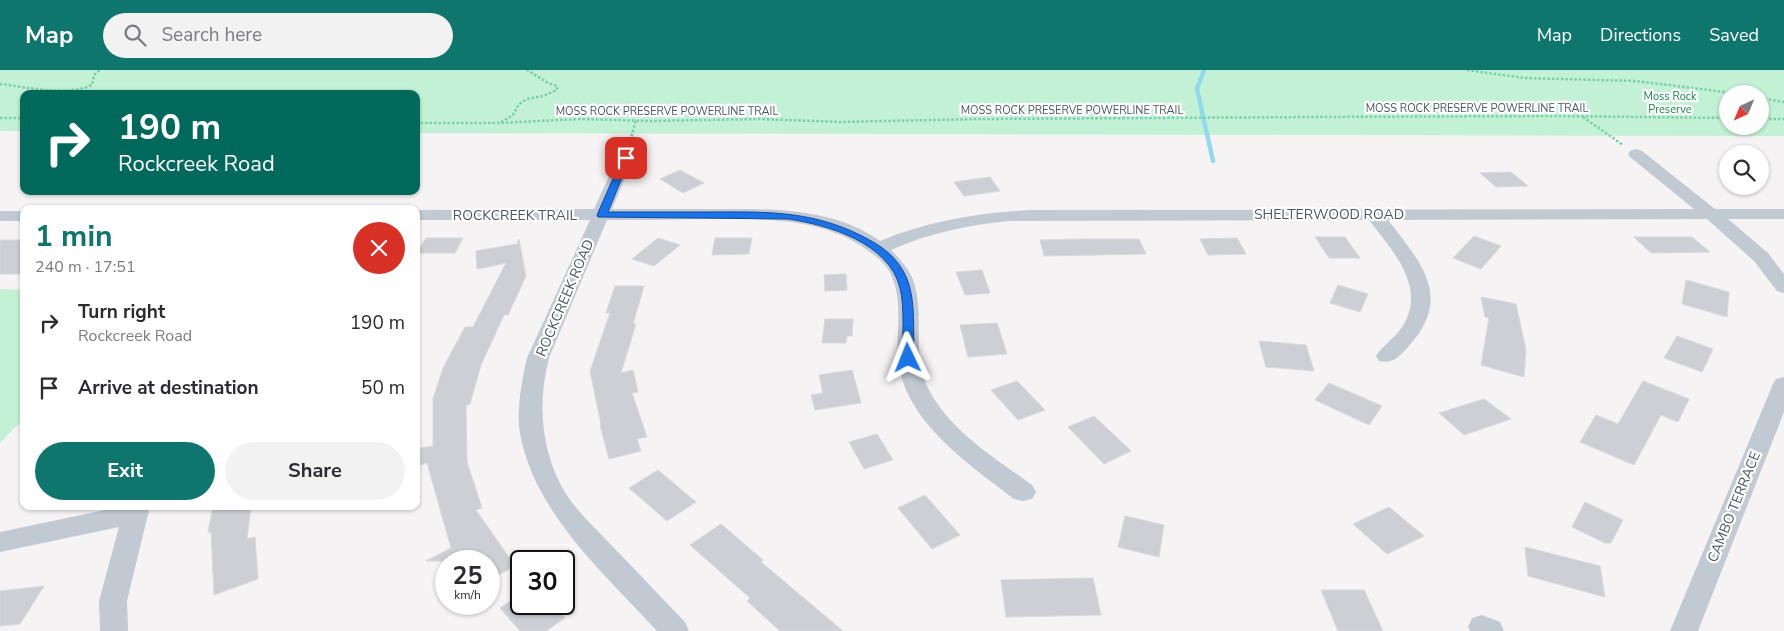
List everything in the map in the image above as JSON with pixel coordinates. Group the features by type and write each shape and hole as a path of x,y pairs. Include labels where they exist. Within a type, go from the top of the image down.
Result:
{"street":[{"path":"1636,154 1761,257 1784,287"},
{"name":"ROCKCREEK ROAD","path":"626,158 538,358 532,381 531,432 542,470 557,500 616,568 675,631"},
{"name":"ROCKCREEK TRAIL","path":"420,215 759,214 812,220 836,227 878,249 888,257 902,278 906,291 908,358 916,385 924,400 947,429 1023,492"},
{"path":"1374,214 1411,264 1421,287 1423,300 1414,325 1406,337 1387,356"},
{"name":"SHELTERWOOD ROAD","path":"878,249 896,240 948,224 1010,216 1784,214"},
{"path":"0,216 20,216"},
{"name":"CAMBO TERRACE","path":"1684,631 1784,384"},
{"path":"0,542 136,510 113,601 114,631"}],"path":[{"path":"78,90 92,85 94,75 100,70"},
{"path":"499,123 512,115 519,104 527,99 543,96 557,90 557,86 548,83 527,70"},
{"path":"1467,70 1524,78 1636,81 1719,91"},
{"path":"0,84 34,89 66,90"},
{"path":"1769,100 1784,102"},
{"path":"1582,116 1636,154"},
{"name":"MOSS ROCK PRESERVE POWERLINE TRAIL","path":"420,123 499,123 579,119 761,119 841,122 978,119 1582,116 1719,118"},
{"path":"0,118 20,118"},
{"path":"1769,118 1784,119"},
{"path":"626,158 636,120"}],"green space":[{"name":"Moss Rock Preserve","path":"0,70 1784,70 1784,136 420,133 420,90 20,90 20,131 0,131"},
{"path":"0,289 20,290 20,422 0,443"}],"building":[{"path":"680,170 704,183 683,193 660,179"},
{"path":"1511,172 1528,186 1496,187 1480,173"},
{"path":"990,177 1000,191 964,196 954,182"},
{"path":"1474,236 1501,246 1481,269 1453,258"},
{"path":"1315,237 1345,237 1360,258 1329,258"},
{"path":"1634,237 1692,237 1710,252 1651,253"},
{"path":"426,238 463,238 455,253 420,253 420,248"},
{"path":"658,238 680,245 654,266 632,259"},
{"path":"715,238 752,238 749,254 712,255"},
{"path":"1237,238 1246,254 1208,255 1200,239"},
{"path":"519,239 526,276 508,315 504,315 481,365 470,404 466,405 467,462 482,508 476,510 510,559 510,569 500,574 500,550 447,550 451,548 427,463 420,465 421,448 433,446 433,399 443,368 465,327 473,327 506,263 477,269 476,251 517,244"},
{"path":"1139,239 1146,254 1044,256 1040,240"},
{"path":"0,240 20,240 20,274 0,274"},
{"path":"982,270 990,293 965,295 956,272"},
{"path":"846,274 847,290 825,291 824,275"},
{"path":"1686,280 1729,292 1727,317 1682,304"},
{"path":"1338,285 1368,294 1360,312 1330,303"},
{"path":"615,286 644,286 633,324 636,324 621,373 633,370 638,392 632,393 647,437 637,439 641,451 609,459 600,425 590,371 610,313 606,313"},
{"path":"1481,297 1516,304 1526,350 1524,377 1481,365 1489,318 1485,317"},
{"path":"825,319 853,319 852,336 847,336 846,343 822,343"},
{"path":"997,323 1007,354 968,357 960,325"},
{"path":"1677,336 1713,349 1702,372 1664,358"},
{"path":"1259,341 1306,345 1314,371 1266,367"},
{"path":"852,370 861,403 815,410 811,395 823,393 819,375"},
{"path":"1017,381 1045,410 1018,420 991,390"},
{"path":"1643,381 1689,399 1678,422 1661,415 1634,465 1580,442 1596,415 1618,424"},
{"path":"1329,383 1382,406 1369,425 1315,400"},
{"path":"1484,399 1511,419 1464,435 1439,413"},
{"path":"1094,416 1131,451 1104,464 1068,427"},
{"path":"877,434 893,460 864,469 849,442"},
{"path":"658,470 696,502 667,521 629,488"},
{"path":"925,495 960,535 932,549 898,508"},
{"path":"1585,502 1623,520 1611,543 1605,543 1572,527"},
{"path":"1389,507 1424,536 1387,554 1353,524"},
{"path":"212,510 251,510 247,539 255,537 258,579 214,595 211,532 208,532"},
{"path":"1125,516 1164,525 1159,557 1118,547"},
{"path":"721,524 763,560 761,562 843,631 780,631 747,601 750,598 690,545"},
{"path":"1525,547 1600,566 1605,597 1528,576"},
{"path":"435,556 435,561 426,561"},
{"path":"1093,578 1101,615 1006,617 1001,580"},
{"path":"44,586 20,624 0,626 0,591"},
{"path":"1321,590 1364,590 1383,631 1338,631"},
{"path":"510,601 510,615 562,615 565,618 546,631 520,631 500,608"}],"waterway":[{"path":"1204,70 1197,89 1213,161"}],"route":[{"path":"626,158 602,215 759,214 788,216 836,227 878,249 888,257 896,268 902,278 906,291 908,358"}]}
